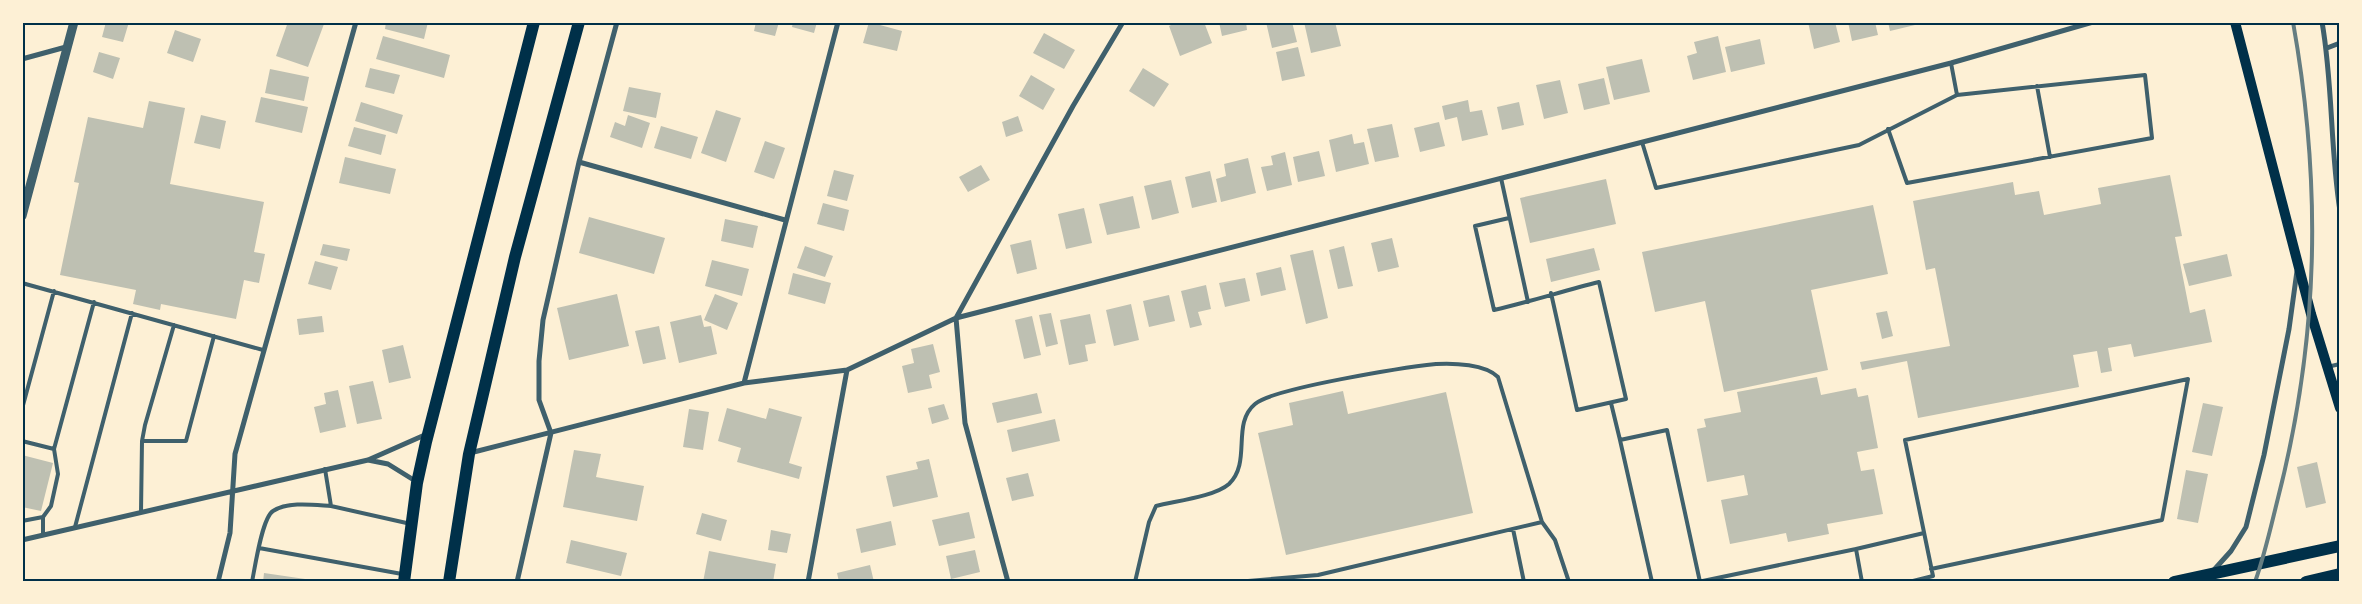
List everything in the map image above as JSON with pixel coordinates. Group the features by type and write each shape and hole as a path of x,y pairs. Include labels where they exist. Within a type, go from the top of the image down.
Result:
{"main road":[{"path":"405,578 417,482 428,434 534,22"},
{"path":"449,582 468,454 515,257 579,22"},
{"path":"2235,22 2298,263 2340,408"},
{"path":"2174,582 2212,572 2340,546"},
{"path":"2306,582 2340,574"}],"street":[{"path":"22,216 74,22"},
{"path":"218,582 230,533 235,454 356,22"},
{"path":"517,582 551,433 539,400 539,361 543,320 555,260 579,162 617,22"},
{"path":"744,383 838,22"},
{"path":"1008,582 966,423 956,318 1068,114 1123,22"},
{"path":"468,454 744,383 847,370 956,318 1951,63 2093,22"},
{"path":"2322,22 2326,48 2333,166 2340,211"},
{"path":"2326,48 2340,43"},
{"path":"22,59 66,47"},
{"path":"579,162 785,220"},
{"path":"2212,572 2231,551 2246,527 2264,455 2289,329 2298,263"},
{"path":"808,582 847,370"},
{"path":"22,540 368,460 428,434"},
{"path":"368,460 388,464 417,482"}],"lane":[{"path":"1951,63 1957,95"},
{"path":"1642,142 1656,188 1860,145 1888,129 1957,95 2145,76 2152,138 1907,183 1888,129"},
{"path":"2037,86 2050,157"},
{"path":"1501,178 1528,302"},
{"path":"1509,218 1475,226 1494,310 1528,302 1552,293 1599,282 1626,399 1577,410 1552,293"},
{"path":"22,283 263,350"},
{"path":"22,409 54,291"},
{"path":"43,535 43,517 51,506 58,474 54,449 94,302"},
{"path":"75,527 132,313"},
{"path":"141,512 142,441 174,325"},
{"path":"142,441 186,441 214,336"},
{"path":"1135,582 1149,522 1156,506 1209,493 1228,484 1241,463 1246,416 1255,404 1269,396 1351,378 1437,364 1470,366 1492,371 1498,377 1542,522 1555,540 1569,582"},
{"path":"2327,367 2340,364"},
{"path":"1908,582 1933,576 1931,569 1905,440 2188,379 2162,520 1931,569"},
{"path":"1611,403 1652,582"},
{"path":"1620,440 1667,430 1699,581 1924,533"},
{"path":"22,440 54,449"},
{"path":"325,469 331,506"},
{"path":"252,582 266,519 273,511 302,504 331,506 413,524"},
{"path":"22,521 43,517"},
{"path":"1236,582 1318,576 1542,522"},
{"path":"1513,529 1524,582"},
{"path":"259,548 405,578"},
{"path":"1856,549 1862,582"}],"building":[{"path":"106,22 129,22 123,42 102,37"},
{"path":"288,22 324,24 308,67 276,56"},
{"path":"386,22 428,22 424,39 385,29"},
{"path":"756,22 779,22 775,36 754,31"},
{"path":"793,22 817,22 814,33 792,27"},
{"path":"869,22 902,31 897,51 863,43"},
{"path":"1177,22 1204,22 1212,43 1180,56 1169,26"},
{"path":"1219,22 1246,22 1247,30 1222,36"},
{"path":"1266,22 1292,22 1297,42 1272,48"},
{"path":"1304,22 1335,22 1341,46 1311,53"},
{"path":"1808,22 1835,22 1840,42 1814,49"},
{"path":"1848,22 1875,22 1878,35 1852,41"},
{"path":"1888,22 1914,22 1915,25 1890,31"},
{"path":"175,30 201,39 193,62 167,53"},
{"path":"1044,33 1075,50 1064,69 1033,53"},
{"path":"383,36 450,55 444,78 376,59"},
{"path":"1718,36 1726,72 1693,80 1687,56 1697,53 1694,42"},
{"path":"1760,39 1765,64 1731,72 1725,47"},
{"path":"1298,47 1305,76 1282,81 1276,52"},
{"path":"99,52 120,58 113,79 93,72"},
{"path":"1642,59 1650,92 1614,100 1606,67"},
{"path":"370,68 400,75 394,94 365,87"},
{"path":"1143,68 1169,84 1154,107 1129,91"},
{"path":"270,69 309,77 304,101 265,93"},
{"path":"1031,75 1055,89 1043,110 1019,96"},
{"path":"1604,78 1610,104 1584,110 1578,84"},
{"path":"1560,80 1568,113 1544,119 1536,85"},
{"path":"629,87 661,93 656,118 623,111"},
{"path":"261,97 308,107 302,133 255,122"},
{"path":"1468,100 1470,112 1482,110 1488,135 1462,141 1457,117 1445,120 1442,106"},
{"path":"149,101 185,108 170,184 264,202 254,252 265,254 259,283 244,280 236,319 161,304 160,310 133,304 136,290 60,275 79,183 74,182 88,117 143,128"},
{"path":"361,102 403,115 397,134 355,121"},
{"path":"1519,102 1524,125 1502,130 1497,107"},
{"path":"716,110 741,118 726,162 701,153"},
{"path":"201,115 226,121 220,149 194,143"},
{"path":"628,115 650,123 642,148 610,137 615,122 625,126"},
{"path":"1018,116 1023,131 1006,137 1002,122"},
{"path":"1439,122 1445,146 1420,152 1414,128"},
{"path":"1392,124 1399,157 1375,162 1367,129"},
{"path":"661,126 698,137 691,159 654,148"},
{"path":"354,127 386,135 381,155 348,146"},
{"path":"1352,134 1354,144 1364,142 1369,164 1336,172 1329,140"},
{"path":"765,141 785,148 774,179 754,172"},
{"path":"1319,151 1325,176 1298,182 1293,157"},
{"path":"1285,152 1292,185 1267,191 1261,167 1273,165 1271,156"},
{"path":"345,157 396,169 390,194 339,183"},
{"path":"1248,158 1256,193 1221,202 1216,179 1226,176 1224,164"},
{"path":"981,165 990,180 968,192 959,177"},
{"path":"834,170 854,175 847,201 827,196"},
{"path":"1210,171 1217,202 1192,208 1185,177"},
{"path":"2170,175 2182,236 2175,237 2190,313 2205,309 2212,342 2134,357 2131,344 2108,348 2112,371 2101,373 2097,351 2073,355 2079,387 1918,418 1907,361 1862,370 1860,362 1950,346 1935,268 1926,270 1913,201 2013,182 2015,195 2039,191 2044,215 2101,204 2098,188"},
{"path":"1606,179 1616,224 1530,243 1520,198"},
{"path":"1171,180 1179,213 1152,220 1144,186"},
{"path":"1133,196 1140,228 1107,235 1099,204"},
{"path":"823,203 849,210 844,231 817,224"},
{"path":"1873,205 1888,274 1811,290 1828,370 1724,392 1705,301 1655,312 1642,252"},
{"path":"1084,208 1092,243 1066,249 1058,214"},
{"path":"589,217 665,238 654,274 579,253"},
{"path":"725,219 758,226 753,248 721,241"},
{"path":"1392,238 1399,267 1378,272 1371,243"},
{"path":"1031,240 1037,269 1017,274 1010,245"},
{"path":"323,244 350,249 347,261 320,255"},
{"path":"805,246 833,256 825,277 797,268"},
{"path":"1344,246 1353,286 1338,289 1329,250"},
{"path":"1594,248 1600,270 1551,282 1546,259"},
{"path":"1313,250 1328,318 1306,324 1290,255"},
{"path":"2227,254 2232,276 2189,286 2183,264"},
{"path":"712,260 749,269 742,296 705,286"},
{"path":"315,261 338,267 331,290 308,284"},
{"path":"1281,267 1286,290 1261,296 1256,273"},
{"path":"793,273 831,283 825,304 788,294"},
{"path":"1245,278 1250,301 1225,307 1219,283"},
{"path":"1206,285 1211,309 1198,312 1202,325 1190,328 1181,291"},
{"path":"617,294 629,346 569,360 557,308"},
{"path":"715,294 738,303 727,330 704,320"},
{"path":"1169,295 1175,321 1149,327 1143,301"},
{"path":"1131,304 1139,340 1114,346 1106,310"},
{"path":"1887,311 1893,336 1882,339 1876,313"},
{"path":"1051,313 1058,344 1046,347 1039,315"},
{"path":"1090,314 1096,343 1085,345 1088,361 1069,365 1060,320"},
{"path":"701,315 704,327 711,326 717,354 679,363 670,322"},
{"path":"322,316 324,332 299,335 297,319"},
{"path":"1032,316 1041,355 1024,359 1015,320"},
{"path":"659,326 666,359 643,364 635,331"},
{"path":"933,344 940,372 929,375 932,388 908,393 902,366 914,363 911,349"},
{"path":"403,345 411,378 389,383 382,350"},
{"path":"1817,377 1821,395 1856,388 1858,397 1868,395 1878,448 1857,452 1861,471 1874,469 1883,514 1827,524 1829,534 1788,542 1786,533 1730,544 1721,500 1748,495 1744,475 1707,482 1697,429 1706,427 1704,419 1741,412 1737,392"},
{"path":"373,381 382,419 357,424 349,386"},
{"path":"338,390 346,427 320,433 314,407 326,404 324,393"},
{"path":"1343,391 1348,414 1446,392 1473,513 1286,555 1258,433 1293,425 1289,403"},
{"path":"1037,393 1042,413 997,423 992,403"},
{"path":"2203,403 2223,407 2212,456 2192,452"},
{"path":"944,404 949,419 932,424 928,408"},
{"path":"727,408 766,419 769,408 802,417 789,463 802,467 799,479 737,462 741,448 718,441"},
{"path":"689,409 709,412 703,450 683,447"},
{"path":"1055,419 1060,441 1012,452 1007,430"},
{"path":"574,450 601,454 596,477 644,486 637,521 563,507"},
{"path":"22,455 53,463 41,511 22,507"},
{"path":"929,459 938,497 893,507 886,476 918,469 916,462"},
{"path":"2317,462 2326,503 2306,508 2297,467"},
{"path":"2186,470 2208,474 2198,523 2177,519"},
{"path":"1028,473 1034,496 1012,501 1006,478"},
{"path":"969,512 975,538 939,546 932,520"},
{"path":"702,513 727,520 721,541 696,534"},
{"path":"891,521 896,545 861,553 856,529"},
{"path":"771,530 791,534 787,553 768,550"},
{"path":"571,540 627,553 621,576 566,563"},
{"path":"975,550 980,572 951,579 946,556"},
{"path":"709,551 776,564 773,582 703,582"},
{"path":"870,565 874,582 839,582 837,573"},
{"path":"264,573 312,580 312,582 263,582"}],"railway":[{"path":"2255,582 2268,540 2292,438 2302,379 2308,320 2312,261 2312,202 2309,143 2293,22"}]}
